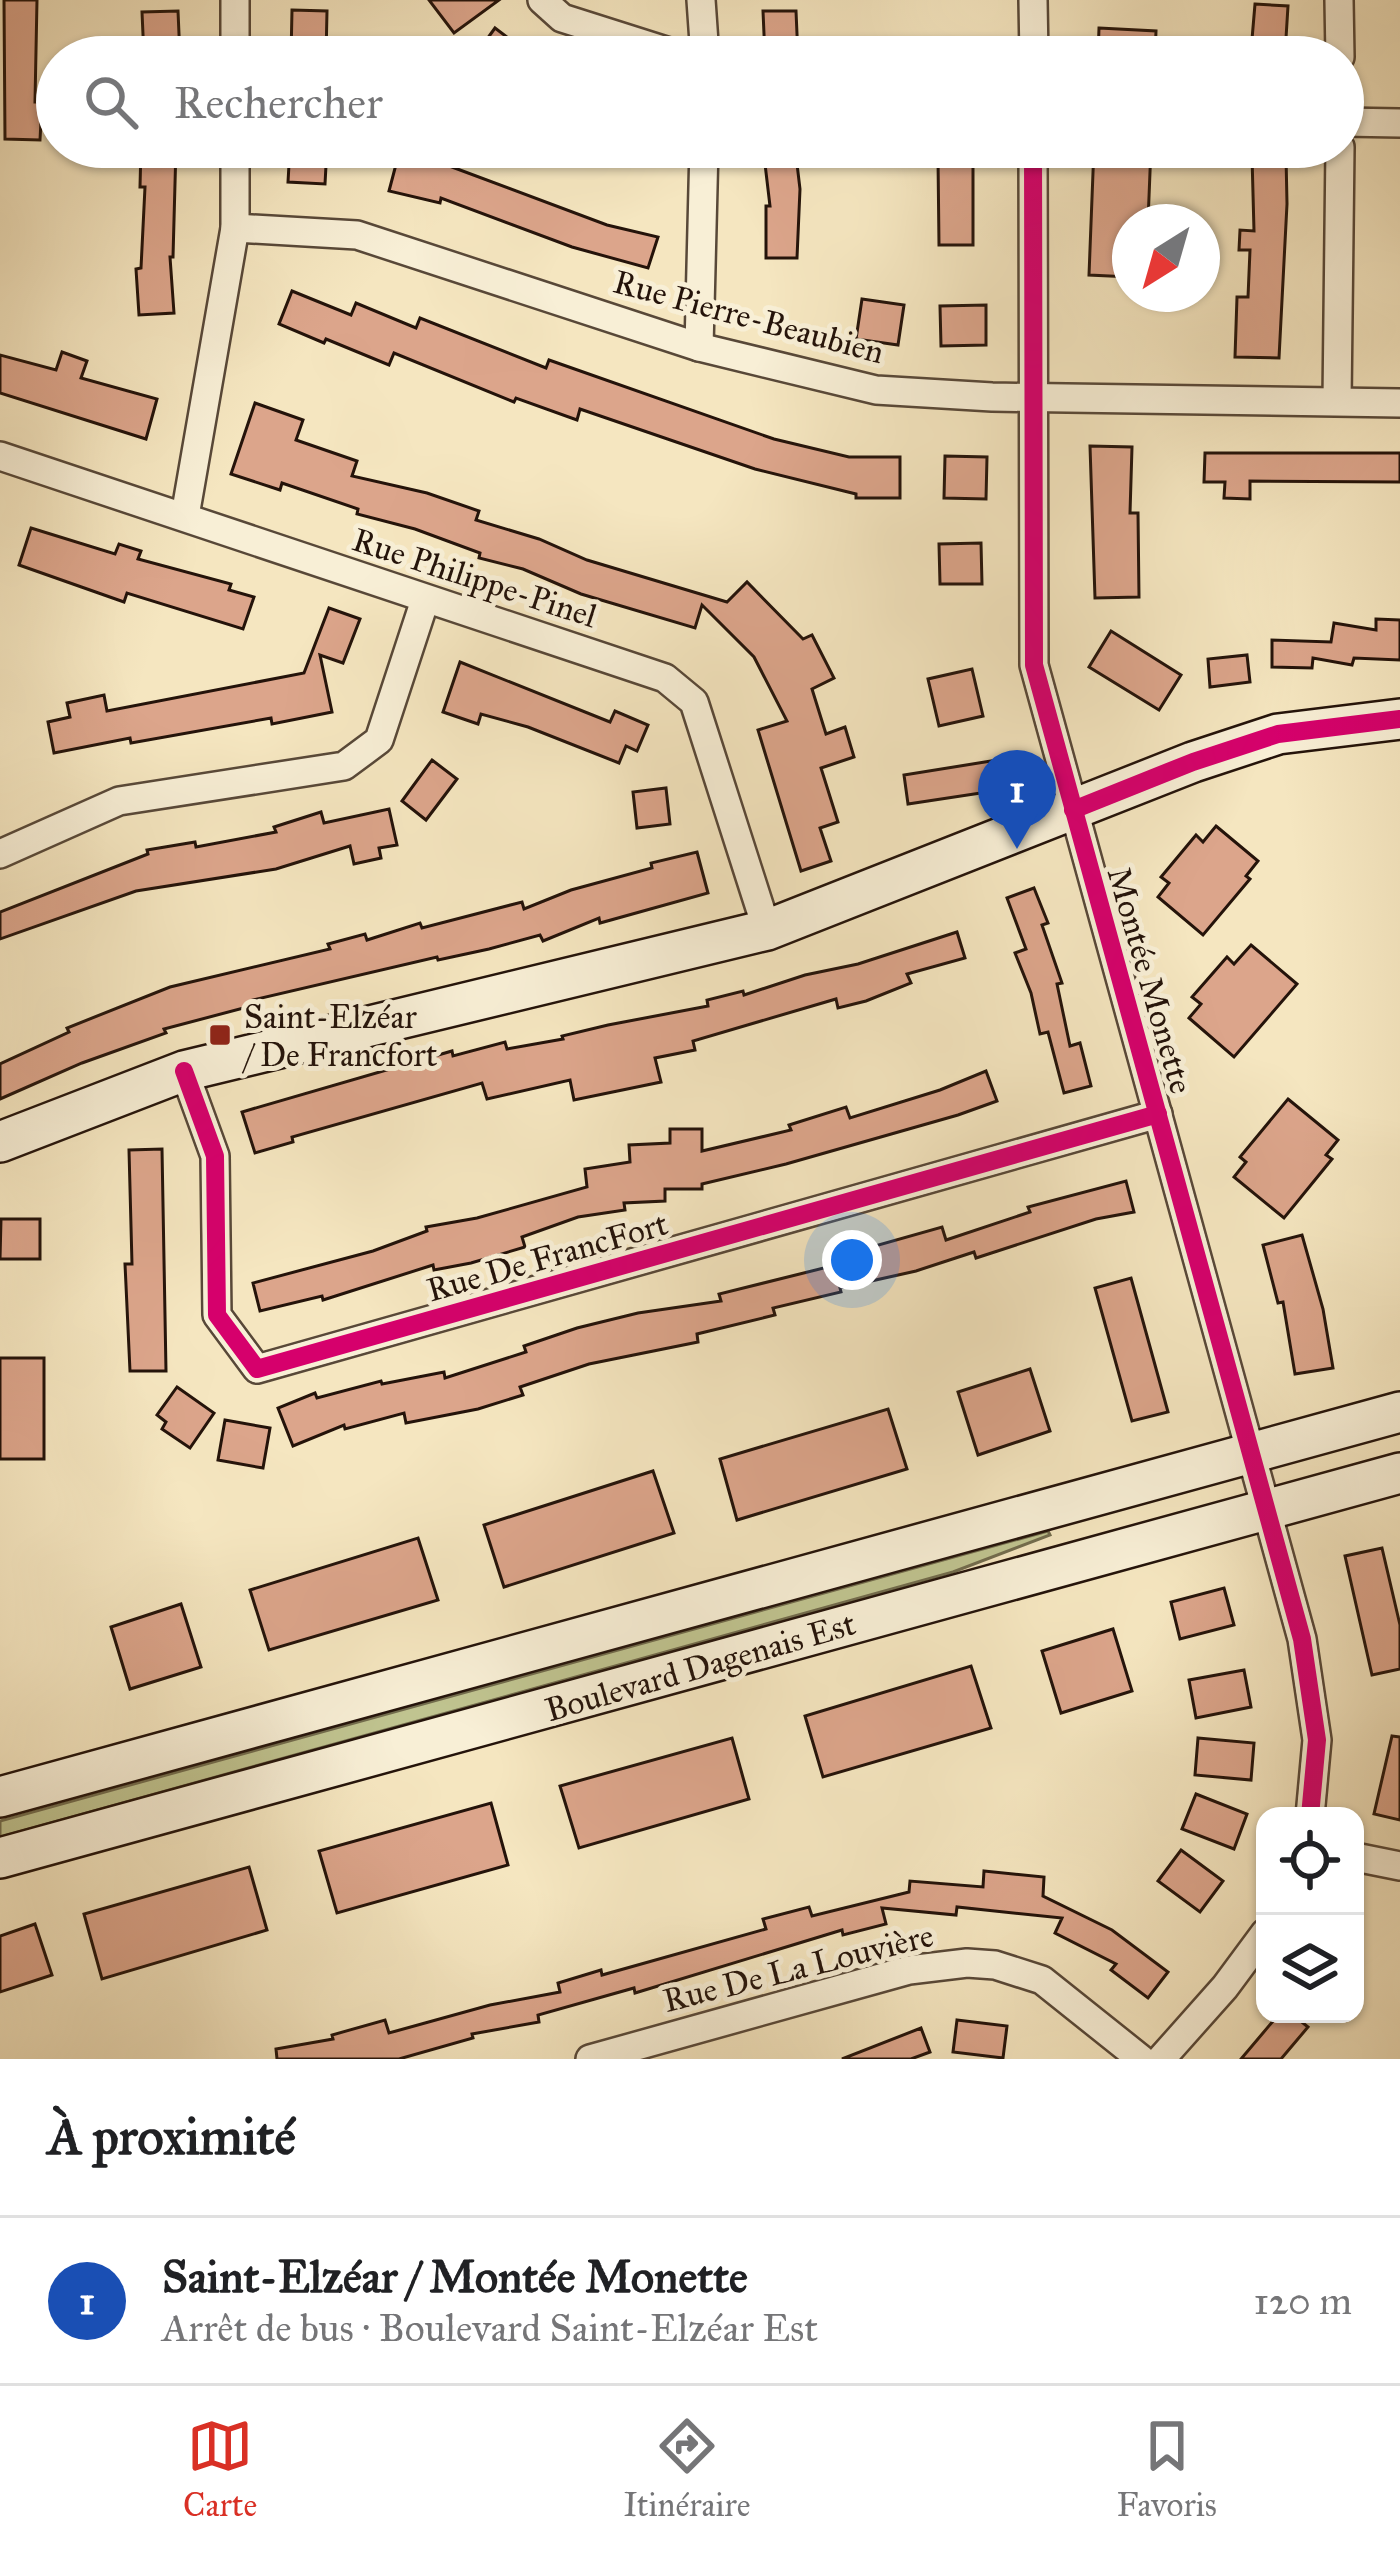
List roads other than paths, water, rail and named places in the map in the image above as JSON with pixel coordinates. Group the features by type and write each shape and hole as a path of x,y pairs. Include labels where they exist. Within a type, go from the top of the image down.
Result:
{"main road":[{"path":"0,1142 184,1071 767,930 1193,762 1278,734 1400,719"},
{"name":"Boulevard Dagenais Est","path":"0,1797 1400,1412"},
{"name":"Boulevard Dagenais Est","path":"0,1858 1400,1473"}],"street":[{"path":"235,36 236,0"},
{"path":"542,0 562,18 619,36"},
{"path":"701,0 704,36"},
{"path":"1034,0 1034,36"},
{"path":"1339,0 1340,36"},
{"path":"1364,122 1400,123"},
{"path":"185,516 235,228 235,168"},
{"path":"700,347 704,168"},
{"name":"Montée Monette","path":"1033,168 1033,653 1072,810 1252,1450 1315,1702 1317,1758 1311,1807"},
{"path":"1336,401 1340,168"},
{"name":"Rue Pierre-Beaubien","path":"235,228 357,236 700,347 876,390 1032,398 1400,403"},
{"name":"Rue Philippe-Pinel","path":"0,455 665,678 694,702 767,930"},
{"path":"0,854 119,802 344,766 379,740 425,600"},
{"name":"Rue De FrancFort","path":"184,1071 215,1156 217,1315 257,1369 1158,1114"},
{"path":"1364,1859 1400,1866"},
{"path":"1161,2059 1256,1945"},
{"name":"Rue De La Louvière","path":"590,2059 908,1970 967,1963 995,1965 1042,1980 1141,2059"}],"place":[{"name":"Saint-Elzéar / Montée Monette","path":"1017,849"},
{"name":"Saint-Elzéar / De Francfort","path":"220,1035"}]}
